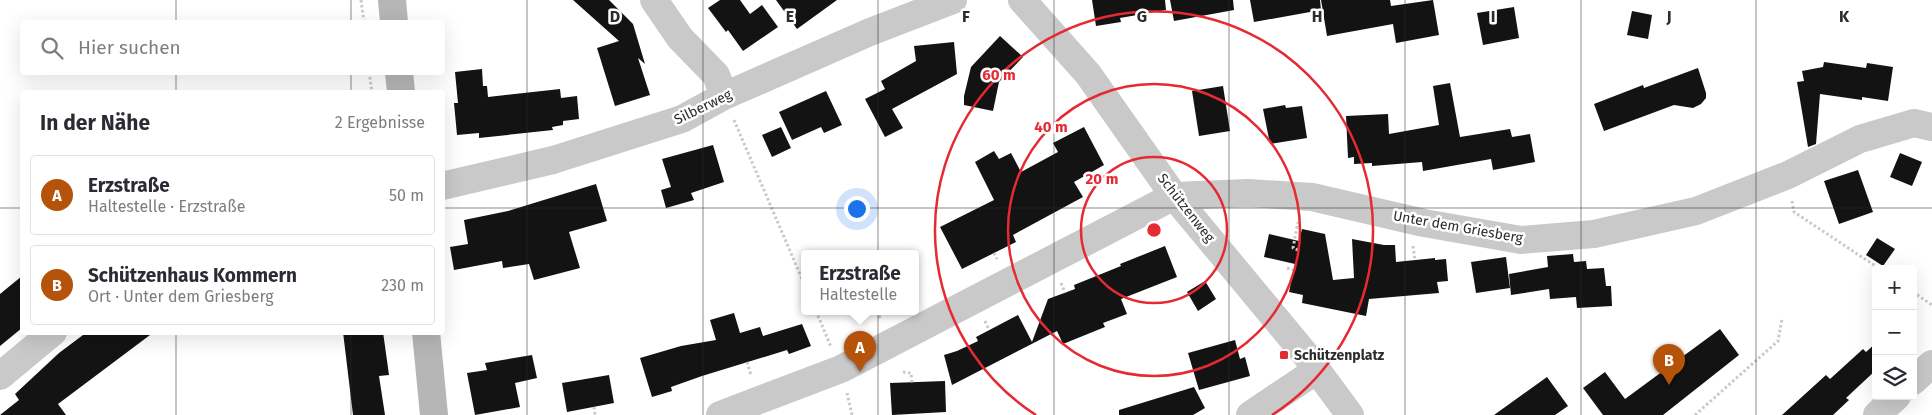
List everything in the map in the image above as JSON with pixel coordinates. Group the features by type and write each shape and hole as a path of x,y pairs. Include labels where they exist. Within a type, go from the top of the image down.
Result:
{"street":[{"path":"392,0 394,20"},
{"path":"654,0 680,38 716,75 724,96"},
{"name":"Silberweg","path":"445,185 553,160 682,119 724,96 870,32 953,0"},
{"name":"Schützenweg","path":"1022,0 1088,74 1174,196 1317,370 1350,415"},
{"path":"399,75 402,90"},
{"name":"Unter dem Griesberg","path":"1174,196 1248,193 1312,197 1424,223 1521,240 1594,234 1696,211 1788,175 1860,139 1914,123 1932,127"},
{"path":"720,415 841,369 1174,196"},
{"path":"0,376 49,335"},
{"path":"426,335 434,415"},
{"path":"1917,377 1932,364"},
{"path":"1250,415 1317,370"},
{"path":"1876,415 1893,400"}],"path":[{"path":"361,0 364,20"},
{"path":"370,75 372,90"},
{"path":"724,96 801,277"},
{"path":"1788,175 1794,212 1874,265"},
{"path":"1298,250 1293,248 1300,215"},
{"path":"994,253 996,257"},
{"path":"1287,268 1294,270"},
{"path":"1917,295 1932,305"},
{"path":"1695,415 1778,341 1782,319"},
{"path":"903,372 911,373 912,382"},
{"path":"594,407 595,415"}],"building":[{"path":"573,0 609,0 633,24 645,64 638,58 650,95 615,106 597,48 619,41"},
{"path":"720,0 740,0 750,14 762,5 778,27 743,51 728,30 726,32 708,8"},
{"path":"776,0 837,0 797,29"},
{"path":"1092,0 1165,0 1166,10 1120,18 1121,22 1096,26"},
{"path":"1170,0 1233,0 1234,10 1174,21"},
{"path":"1250,0 1320,0 1321,10 1254,22"},
{"path":"1321,0 1390,0 1391,6 1433,0 1439,35 1396,43 1393,24 1327,36"},
{"path":"1514,7 1519,38 1483,45 1477,13"},
{"path":"1632,11 1652,15 1648,39 1627,35"},
{"path":"1000,36 1023,57 999,82 993,111 964,105 964,96 971,67"},
{"path":"954,42 957,74 892,109 903,128 885,137 865,99 885,89 881,81 916,61 914,46"},
{"path":"1824,62 1866,68 1867,63 1893,67 1888,101 1862,97 1862,100 1820,94 1816,144 1808,147 1797,82 1804,81 1802,71 1823,67"},
{"path":"1698,68 1706,93 1706,98 1701,104 1693,108 1674,105 1604,131 1594,104 1643,85 1644,88"},
{"path":"482,69 483,86 487,86 488,97 560,89 561,98 577,96 579,119 563,121 563,125 552,127 553,130 479,138 479,133 457,135 454,103 458,103 455,72"},
{"path":"1450,83 1460,137 1510,129 1512,137 1530,134 1535,162 1493,170 1491,159 1423,171 1422,162 1372,166 1372,163 1354,164 1354,157 1348,158 1346,116 1388,114 1389,134 1439,125 1433,86"},
{"path":"1223,86 1230,131 1199,136 1192,91"},
{"path":"826,91 842,125 824,133 821,127 792,140 779,112"},
{"path":"1285,105 1286,108 1302,106 1307,138 1270,144 1263,109"},
{"path":"781,127 791,148 772,157 762,135"},
{"path":"1084,127 1104,165 1074,182 1083,197 1013,235 1016,242 962,269 940,227 994,200 975,162 994,151 999,159 1011,153 1021,172 1058,152 1053,143"},
{"path":"713,145 724,182 691,193 694,200 666,208 661,190 671,187 662,159"},
{"path":"1900,153 1922,162 1912,186 1890,177"},
{"path":"1858,170 1873,212 1839,224 1824,181"},
{"path":"596,184 607,221 569,232 580,268 534,280 529,264 503,268 502,261 454,270 450,247 468,244 464,220 508,211"},
{"path":"1302,229 1325,234 1333,280 1354,278 1352,239 1384,245 1395,245 1396,262 1435,258 1435,260 1446,259 1448,281 1437,282 1439,293 1369,299 1366,316 1302,303 1303,295 1289,292 1295,264 1264,257 1269,234 1299,241"},
{"path":"1877,238 1895,249 1884,265 1866,255"},
{"path":"1165,246 1177,277 1121,299 1127,314 1103,323 1105,327 1063,344 1057,331 952,385 944,355 978,341 976,337 1018,315 1032,342 1048,299 1075,289 1074,285 1121,266 1120,264"},
{"path":"1573,254 1574,262 1586,261 1587,269 1604,268 1606,286 1611,286 1612,306 1577,308 1576,297 1550,299 1549,289 1511,295 1509,274 1548,267 1547,256"},
{"path":"1506,257 1510,288 1476,293 1471,262"},
{"path":"20,278 20,330 0,346 0,294"},
{"path":"1205,281 1216,299 1198,311 1187,292"},
{"path":"734,313 740,333 760,327 763,336 802,324 811,346 789,354 787,350 702,376 671,387 672,391 652,397 640,358 681,346 716,340 710,320"},
{"path":"1720,329 1739,355 1663,415 1603,415 1583,388 1605,372 1625,399"},
{"path":"83,335 150,335 58,404 66,415 0,415 19,400 15,394 59,353"},
{"path":"343,335 383,335 389,375 379,376 385,415 353,415"},
{"path":"1235,340 1240,359 1245,357 1250,376 1199,390 1188,353"},
{"path":"1872,347 1872,374 1846,398 1849,400 1833,415 1782,415 1826,375 1830,379 1863,349 1866,352"},
{"path":"532,355 537,378 515,383 520,407 475,415 467,373 487,370 485,363"},
{"path":"609,375 614,403 567,412 562,383"},
{"path":"1547,377 1568,406 1555,415 1494,415"},
{"path":"945,381 946,412 892,415 890,383"},
{"path":"1194,387 1205,408 1193,415 1119,415 1119,410"}],"place":[{"name":"Schützenplatz","path":"1284,355"},
{"name":"Erzstraße","path":"860,372"},
{"name":"Schützenhaus Kommern","path":"1669,385"}]}
